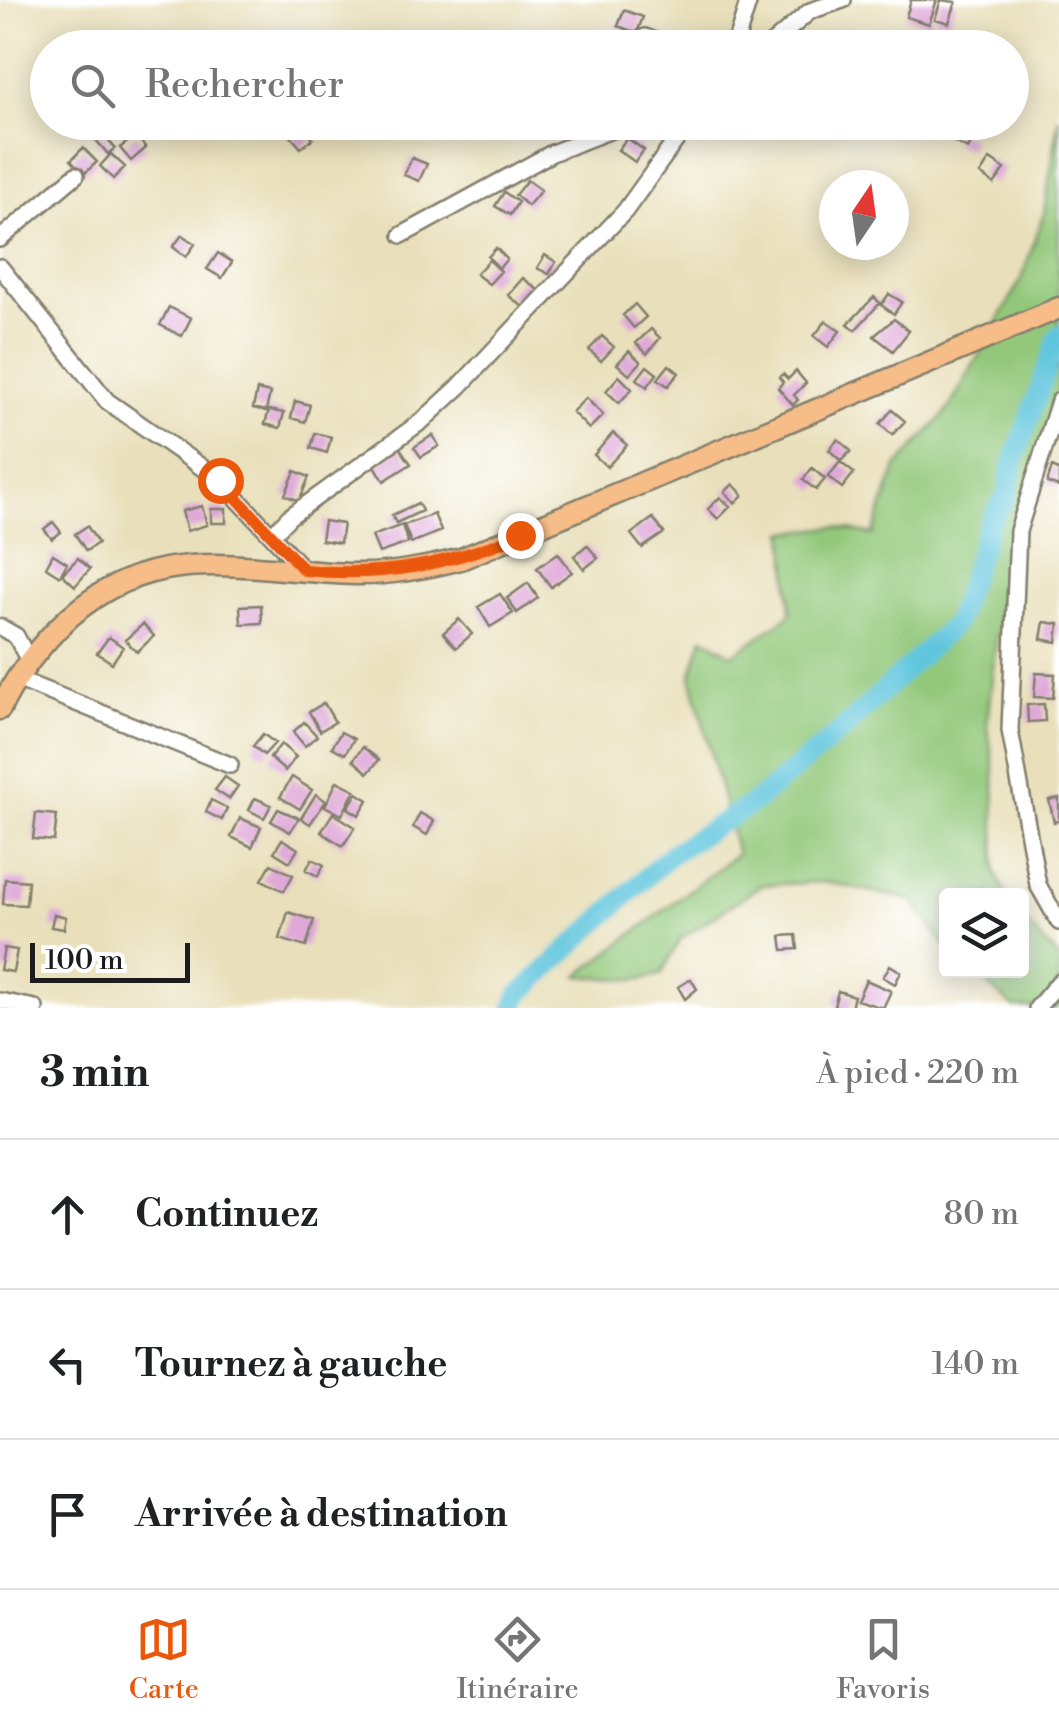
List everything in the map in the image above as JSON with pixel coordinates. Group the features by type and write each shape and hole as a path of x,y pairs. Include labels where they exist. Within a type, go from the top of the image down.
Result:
{"main road":[{"path":"0,709 29,661 96,595 147,572 196,564 385,574 461,559 1059,308"}],"street":[{"path":"740,30 749,0"},
{"path":"788,30 810,11 842,0"},
{"path":"402,235 552,154 587,140"},
{"path":"272,535 289,517 406,433 460,387 626,211 676,140"},
{"path":"0,239 76,174"},
{"path":"0,267 107,401 137,426 206,470 304,570"},
{"path":"1059,401 1018,531 1010,730 1038,885 1059,922"},
{"path":"0,628 19,639 22,654 29,661"},
{"path":"17,679 230,764"},
{"path":"1037,1008 1059,982"},
{"path":"0,1000 35,1008"}],"green space":[{"path":"1059,117 1059,419 1007,543 987,722 994,768 996,873 1003,888 939,888 939,937 912,900 825,882 761,885 680,939 661,975 635,980 578,976 737,854 691,676 703,637 733,655 791,614 785,532 836,527 873,535 897,467 948,410 1021,280 1044,214"},
{"path":"1029,926 1059,958 1059,1008 1014,1008 981,978 1029,978"}],"building":[{"path":"911,0 937,0 929,24 906,17"},
{"path":"941,0 956,2 949,23 935,19"},
{"path":"624,10 643,17 638,30 618,26"},
{"path":"96,140 108,140 115,148 108,154"},
{"path":"130,140 140,140 146,148 131,161 120,148"},
{"path":"294,140 311,140 301,148"},
{"path":"630,140 644,150 635,162 618,150"},
{"path":"955,140 972,140 968,149"},
{"path":"83,148 97,162 84,174 71,160"},
{"path":"111,154 125,167 113,179 100,166"},
{"path":"412,158 427,164 419,181 404,175"},
{"path":"990,159 1005,169 994,184 980,174"},
{"path":"527,180 541,190 528,206 515,195"},
{"path":"504,192 518,202 510,215 495,206"},
{"path":"182,235 195,244 186,257 173,247"},
{"path":"496,248 507,259 499,268 488,257"},
{"path":"218,253 232,262 222,278 207,269"},
{"path":"545,255 556,262 549,274 537,268"},
{"path":"489,260 501,271 489,284 476,274"},
{"path":"523,278 538,290 523,307 508,295"},
{"path":"889,294 902,302 894,314 881,305"},
{"path":"874,297 880,303 855,330 848,324"},
{"path":"635,304 646,317 634,328 623,315"},
{"path":"169,307 191,318 182,336 160,325"},
{"path":"894,319 909,331 893,351 874,336"},
{"path":"826,321 840,331 828,347 814,336"},
{"path":"651,329 660,338 647,354 636,343"},
{"path":"602,336 614,347 601,361 589,350"},
{"path":"629,351 641,362 629,375 617,364"},
{"path":"669,365 679,373 668,386 658,379"},
{"path":"647,366 657,374 647,387 637,379"},
{"path":"796,371 806,383 794,395 798,400 793,405 778,388 783,382 779,377 783,374 788,379"},
{"path":"619,376 632,389 619,403 606,391"},
{"path":"257,390 270,393 266,411 253,408"},
{"path":"586,398 603,415 589,429 572,412"},
{"path":"295,401 310,405 305,422 291,418"},
{"path":"269,410 284,413 280,428 265,424"},
{"path":"892,410 905,421 892,435 880,424"},
{"path":"315,433 331,437 327,453 311,448"},
{"path":"613,433 627,445 607,467 594,455"},
{"path":"433,435 439,446 421,457 414,447"},
{"path":"838,439 851,451 841,461 829,450"},
{"path":"400,448 411,464 384,481 374,464"},
{"path":"840,462 854,473 842,488 828,477"},
{"path":"1052,467 1059,470 1059,487 1047,483"},
{"path":"812,468 825,479 816,490 803,480"},
{"path":"295,471 309,477 299,501 285,495"},
{"path":"733,484 743,495 735,503 725,492"},
{"path":"720,497 730,507 718,519 708,509"},
{"path":"418,503 422,511 396,523 392,515"},
{"path":"202,506 207,525 187,531 182,511"},
{"path":"211,509 226,509 226,523 211,523"},
{"path":"434,514 441,531 411,543 404,525"},
{"path":"653,518 664,533 642,548 631,534"},
{"path":"324,521 343,524 340,543 321,540"},
{"path":"53,522 61,532 52,539 44,529"},
{"path":"402,525 408,543 379,553 372,536"},
{"path":"87,526 98,543 86,551 75,534"},
{"path":"587,545 598,558 584,569 574,556"},
{"path":"558,553 572,572 551,587 537,568"},
{"path":"53,554 67,563 60,576 46,567"},
{"path":"78,558 90,569 75,586 62,574"},
{"path":"528,583 538,598 517,613 507,598"},
{"path":"500,594 513,613 490,627 478,607"},
{"path":"261,605 262,623 241,624 240,606"},
{"path":"459,619 472,634 456,648 443,633"},
{"path":"1044,622 1059,624 1057,642 1041,639"},
{"path":"143,624 154,636 137,652 125,640"},
{"path":"109,637 123,647 112,663 97,653"},
{"path":"1036,673 1055,674 1053,698 1034,697"},
{"path":"324,703 335,722 320,731 309,712"},
{"path":"1044,704 1045,721 1028,722 1027,705"},
{"path":"304,722 317,736 305,746 293,732"},
{"path":"341,732 354,739 345,754 332,747"},
{"path":"263,734 275,743 264,755 253,746"},
{"path":"281,744 296,757 285,771 270,758"},
{"path":"363,747 379,760 368,773 353,760"},
{"path":"225,777 238,786 229,799 215,790"},
{"path":"292,777 312,790 300,809 280,797"},
{"path":"337,781 355,790 342,815 325,806"},
{"path":"357,793 368,800 359,815 348,808"},
{"path":"316,794 326,801 310,824 301,818"},
{"path":"255,798 271,805 264,818 249,810"},
{"path":"1059,798 1059,820 1054,822 1049,800"},
{"path":"211,800 227,808 222,820 206,812"},
{"path":"278,809 299,818 290,832 271,821"},
{"path":"36,813 57,815 54,841 33,839"},
{"path":"333,813 355,827 343,846 321,832"},
{"path":"420,813 434,821 427,835 413,827"},
{"path":"240,818 261,827 252,847 231,837"},
{"path":"282,839 298,849 290,862 274,852"},
{"path":"312,859 324,865 318,876 306,870"},
{"path":"271,864 293,875 284,891 262,880"},
{"path":"5,879 28,881 26,905 3,904"},
{"path":"288,912 314,920 306,947 280,939"},
{"path":"54,914 66,917 64,929 51,927"},
{"path":"796,935 798,949 783,950 781,936"},
{"path":"4,948 17,950 13,972 0,970"},
{"path":"890,965 901,972 895,984 883,977"},
{"path":"691,979 697,989 685,999 678,987"},
{"path":"866,980 891,991 883,1008 857,1000"},
{"path":"838,991 854,996 851,1008 834,1006"}],"waterway":[{"path":"514,1008 520,994 671,854 756,801 839,733 955,623 988,526 1007,494 1013,464 1059,335"}],"route":[{"path":"220,480 304,570 385,574 427,568 520,535"}]}
